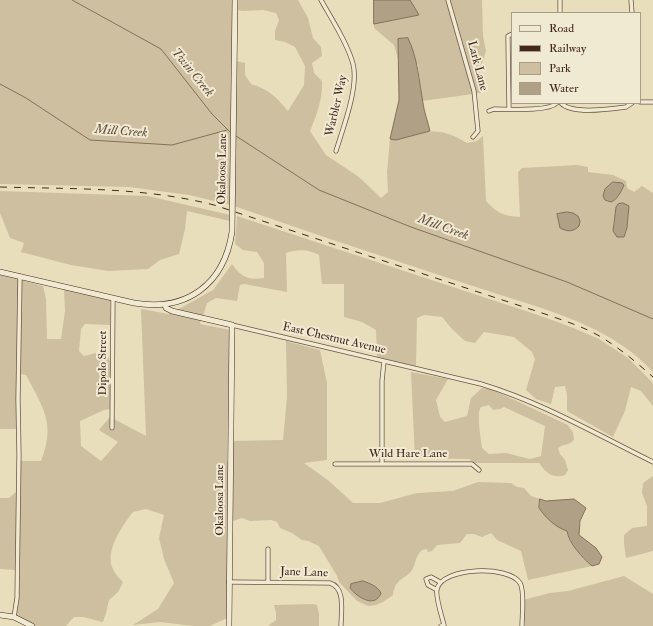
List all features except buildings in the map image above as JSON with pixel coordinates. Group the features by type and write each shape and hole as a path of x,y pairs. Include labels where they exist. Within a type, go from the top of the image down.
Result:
{"street":[{"name":"Okaloosa Lane","path":"165,305 187,298 205,287 222,266 230,246 232,232 235,0"},
{"name":"Warbler Way","path":"321,0 354,64 355,76 353,92 336,151"},
{"name":"Lark Lane","path":"448,0 472,83 476,104 478,130 473,137"},
{"path":"560,0 560,12"},
{"path":"631,0 632,12"},
{"path":"509,109 510,35"},
{"path":"641,102 653,102"},
{"path":"489,111 494,109 543,108 554,106 555,104"},
{"path":"562,104 574,110 626,107 630,104"},
{"name":"East Chestnut Avenue","path":"0,272 144,305 165,305 166,308 172,311 481,384 558,414 653,462"},
{"path":"14,617 17,598 20,276"},
{"name":"Dipolo Street","path":"112,428 113,298"},
{"name":"Okaloosa Lane","path":"229,626 232,325"},
{"path":"382,464 382,381 384,361"},
{"name":"Wild Hare Lane","path":"335,464 472,464 479,470"},
{"path":"268,549 268,582"},
{"path":"443,626 437,590 440,582 447,578 474,571 488,571 511,576 519,582 521,585 522,626"},
{"path":"437,590 427,584 426,579 431,577 440,582"},
{"name":"Jane Lane","path":"229,582 333,584 336,586 341,596 342,626"},
{"path":"0,615 14,617 32,626"}],"green space":[{"path":"0,0 233,0 231,205 189,195 129,187 0,184"},
{"path":"237,0 298,0 308,18 313,38 321,47 322,56 312,63 314,73 322,81 322,94 310,131 326,155 359,177 381,198 388,192 387,172 390,139 399,139 429,132 442,132 467,143 477,141 483,136 486,201 497,211 505,215 520,217 518,172 522,168 577,165 588,167 588,172 613,175 626,181 627,188 634,192 642,186 653,193 653,372 622,345 587,326 568,318 234,206 236,61 245,63 245,75 251,84 272,94 288,111 304,85 305,66 295,47 285,42 275,40 275,31 279,20 276,13 263,10 237,10","holes":["616,211 629,214 626,233 613,226"]},
{"path":"410,0 446,0 473,94 422,101 418,65 398,39 398,59 394,45 374,28 374,24 419,15"},
{"path":"450,0 482,0 483,36 486,51 480,70 481,93 476,93"},
{"path":"0,191 148,196 230,215 230,221 187,211 185,229 179,254 160,260 148,269 108,271 71,265 21,252 24,243 10,238 0,213"},
{"path":"237,216 538,315 599,339 628,358 653,383 653,406 641,391 631,387 625,411 613,437 567,411 567,395 565,386 555,387 551,404 536,399 526,390 535,359 532,352 514,337 484,332 475,343 465,341 442,317 424,315 417,318 416,366 377,357 376,330 362,322 344,317 344,284 322,284 319,255 307,251 299,250 286,253 287,292 244,284 240,285 237,301 216,298 207,303 203,316 177,310 213,290 232,264 242,275 246,277 254,279 264,278 264,263 257,252 243,250 235,244"},
{"path":"0,274 18,279 17,429 0,429"},
{"path":"22,280 43,286 46,299 47,339 61,339 65,311 64,289 110,299 110,325 85,324 81,329 79,351 84,356 96,353 108,356 111,364 110,409 104,410 80,421 81,446 101,461 118,442 99,430 110,417 110,430 114,430 114,419 146,436 141,309 169,314 171,313 201,320 200,324 230,330 227,461 229,462 227,618 210,626 194,626 160,622 133,625 158,609 174,583 164,559 159,538 164,515 146,509 133,512 124,524 113,546 111,562 115,573 123,582 118,592 109,600 103,622 83,617 74,617 66,626 36,626 17,616 19,598 21,461 41,461 47,436 46,416 38,397 26,375 20,374"},
{"path":"286,341 320,350 327,383 327,460 304,463 329,481 353,503 380,503 417,493 453,491 478,482 511,483 517,487 524,488 531,496 540,499 539,508 562,529 567,531 570,541 592,566 528,580 521,551 497,540 491,533 482,537 474,534 467,534 460,543 437,545 432,551 428,552 427,549 422,550 412,570 396,585 393,595 383,602 368,606 357,601 339,582 319,546 302,540 292,533 280,528 277,522 271,520 250,521 242,518 233,521 232,441 283,440 287,397"},
{"path":"411,372 448,379 436,400 440,417 445,422 467,416 471,398 482,388 491,389 568,425 573,433 574,440 571,443 558,448 560,454 565,460 568,470 565,475 561,476 553,476 544,470 539,463 473,463 469,459 415,458","holes":["489,405 493,410 504,407 545,426 541,456 530,459 506,453 489,454 482,448 479,420 480,410 481,407"]},
{"path":"653,476 653,551 626,558 624,535 632,528 647,526 647,506 642,493 643,483"},
{"path":"17,491 16,570 0,569 0,498 9,498"},
{"path":"624,576 653,594 653,626 525,626 523,600 550,593 568,591"},
{"path":"274,605 317,605 319,626 268,626 276,620"}],"water":[{"path":"374,0 410,0 419,15 374,24"},
{"path":"408,38 416,62 430,131 396,140 390,139 399,100 398,39"},
{"path":"613,182 622,183 624,185 617,198 611,202 605,200 603,196 605,189"},
{"path":"623,203 629,206 627,228 624,237 617,237 613,231 616,207 618,204"},
{"path":"567,212 578,216 580,221 579,226 568,231 560,228 557,214"},
{"path":"540,499 546,501 574,499 586,508 580,521 579,535 596,548 602,557 599,564 592,566 580,554 570,541 567,531 551,522 539,508"},
{"path":"363,581 378,589 381,593 378,598 370,601 366,600 357,595 350,588 351,584"}],"waterway":[{"name":"Twin Creek","path":"72,0 161,49 212,114 230,132"},
{"name":"Mill Creek","path":"0,84 26,98 90,140 172,145 227,130"},
{"name":"Mill Creek","path":"236,136 319,190 411,227 567,282 653,319"}],"railway":[{"path":"0,187 134,192 188,199 214,205 576,325 594,333 610,343 653,377"}]}
